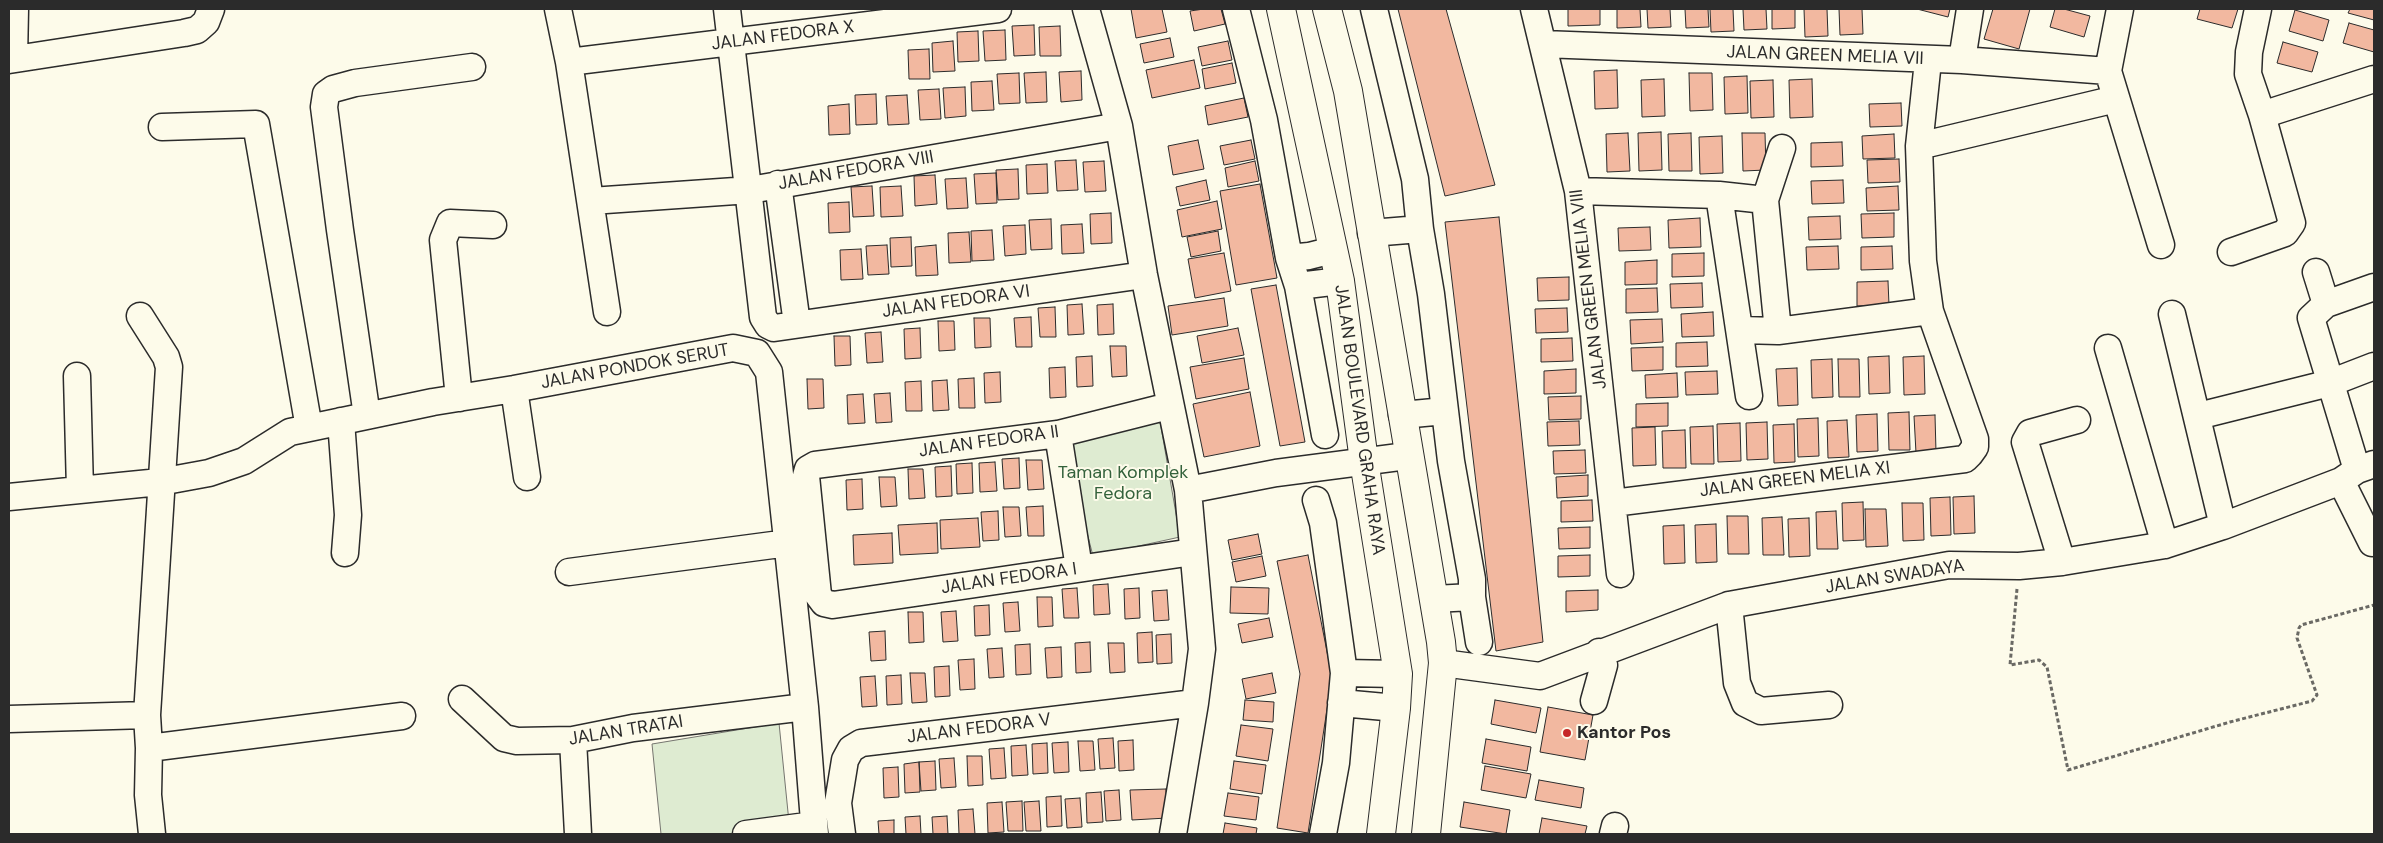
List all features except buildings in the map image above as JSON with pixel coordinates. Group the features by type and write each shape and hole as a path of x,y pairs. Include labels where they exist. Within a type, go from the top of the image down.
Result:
{"main road":[{"name":"JALAN BOULEVARD GRAHA RAYA","path":"1281,9 1340,281 1364,461 1398,674 1396,708 1381,834"},
{"path":"1327,9 1348,90 1402,415 1407,456 1434,599 1442,664 1426,834"}],"street":[{"path":"15,9 12,60 197,30 206,22 211,9"},
{"path":"558,9 569,62 607,312"},
{"path":"727,9 750,190"},
{"name":"JALAN FEDORA X","path":"569,62 998,9"},
{"path":"1086,9 1119,126 1144,276 1169,406 1188,490 1202,649 1195,704 1173,834"},
{"path":"1236,9 1264,120 1289,258 1298,286 1325,435"},
{"path":"1374,9 1415,179 1451,462 1468,552 1479,642"},
{"name":"JALAN GREEN MELIA VIII","path":"1534,9 1578,191 1614,503 1620,574"},
{"path":"1962,60 1970,9"},
{"path":"2120,9 2108,71 2161,244"},
{"path":"2231,252 2285,233 2292,223 2262,115 2248,74 2249,52 2258,9"},
{"name":"JALAN GREEN MELIA VII","path":"1543,44 1928,61 1962,60 2108,71"},
{"path":"1741,330 1778,331 1930,311 1923,261 1919,146 1928,61"},
{"path":"367,416 324,107 326,94 333,89 354,83 472,67"},
{"path":"2262,115 2374,79"},
{"path":"1919,146 2116,99"},
{"path":"162,127 256,124 309,428"},
{"name":"JALAN FEDORA VIII","path":"591,202 750,190 1119,126"},
{"path":"1778,331 1765,200 1782,148"},
{"path":"778,184 797,324"},
{"name":"JALAN FEDORA VI","path":"750,190 763,317 768,325 774,328 1144,276"},
{"path":"1578,191 1719,195 1765,200"},
{"path":"1719,195 1741,330 1749,396"},
{"path":"459,398 443,240 450,223 493,225"},
{"path":"1371,233 1420,229"},
{"path":"1289,258 1309,256 1333,250"},
{"path":"2316,272 2326,304"},
{"path":"1298,286 1340,281"},
{"path":"2373,544 2358,472 2311,318 2326,304 2374,287"},
{"name":"JALAN GREEN MELIA XI","path":"1614,503 1965,459 1973,450 1975,439 1930,311"},
{"path":"2172,314 2223,526"},
{"path":"140,316 166,356 169,367 160,482 147,714 149,748 148,795 152,834"},
{"name":"JALAN PONDOK SERUT","path":"9,497 160,482 229,468 244,461 290,432 459,398 733,348 757,353 769,372 788,543 814,830"},
{"path":"2108,348 2164,545"},
{"path":"2198,416 2330,383 2374,366"},
{"path":"77,376 80,490"},
{"path":"514,389 527,477"},
{"name":"JALAN FEDORA II","path":"824,603 818,595 806,476 808,469 815,465 1058,434 1169,406"},
{"path":"1402,415 1445,411"},
{"path":"2062,562 2025,442 2030,433 2077,420"},
{"path":"341,422 348,516 345,553"},
{"path":"1058,434 1079,568"},
{"path":"1188,490 1276,472 1407,456"},
{"name":"JALAN SWADAYA","path":"1442,664 1540,676 1599,652 1729,605 1949,566 2019,566 2062,562 2164,545 2223,526 2358,472"},
{"path":"1316,500 1323,523 1344,673 1336,763 1323,834"},
{"path":"569,572 788,543"},
{"name":"JALAN FEDORA I","path":"824,603 833,605 1193,552"},
{"path":"1434,599 1472,597"},
{"path":"1729,605 1737,684 1745,703 1761,711 1829,706"},
{"path":"1594,701 1604,666 1599,652"},
{"path":"1344,673 1398,674"},
{"name":"JALAN TRATAI","path":"462,699 504,738 517,741 573,740 633,728 804,707"},
{"path":"1341,703 1396,708"},
{"name":"JALAN FEDORA V","path":"842,834 838,803 845,760 850,749 861,743 1195,704"},
{"path":"9,719 147,714"},
{"path":"149,748 402,716"},
{"path":"573,740 578,834"},
{"path":"746,834 814,830"}],"path":[{"path":"2019,566 2010,665 2039,660 2047,667 2068,770 2230,722 2312,701 2316,695 2297,638 2299,628 2301,625 2374,605"}],"green space":[{"name":"Taman Komplek Fedora","path":"1160,421 1180,537 1093,556 1064,443"},
{"path":"779,723 790,832 768,834 661,834 652,744"}],"place":[{"name":"Kantor Pos","path":"1567,733"}]}
